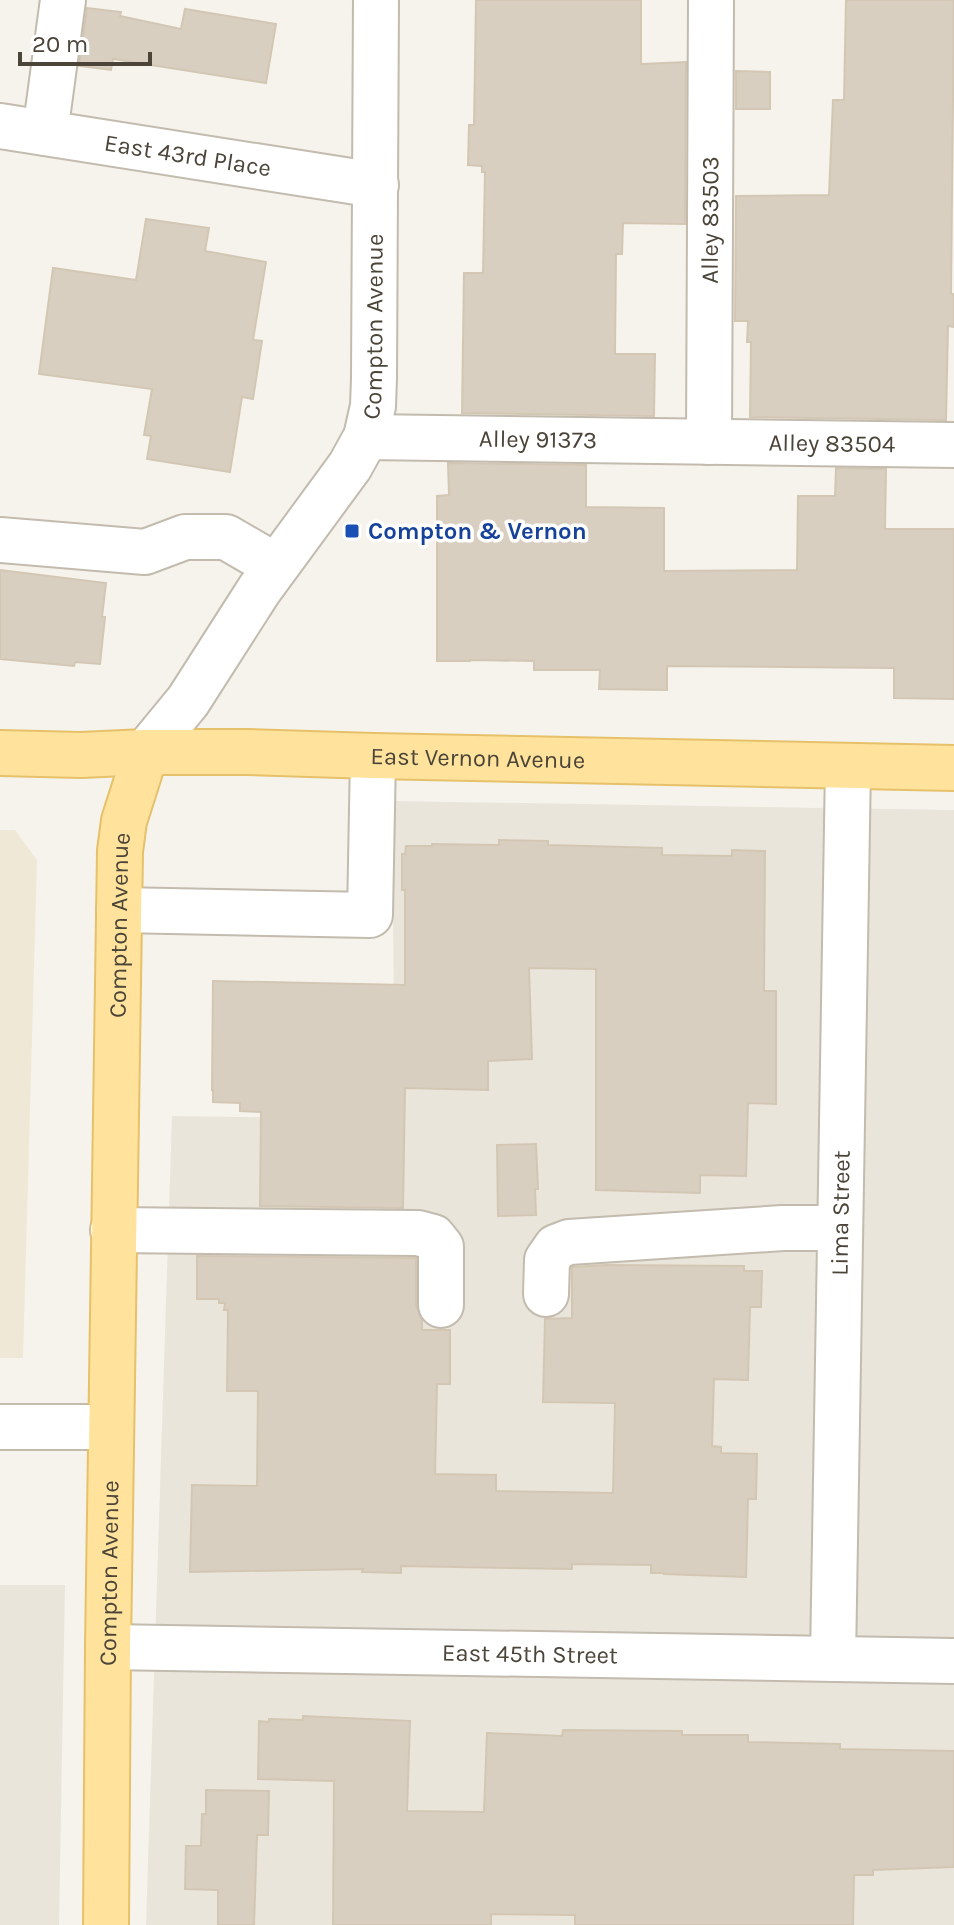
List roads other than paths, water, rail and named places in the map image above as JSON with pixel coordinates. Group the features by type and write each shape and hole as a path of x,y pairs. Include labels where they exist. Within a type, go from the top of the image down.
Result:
{"main road":[{"name":"Compton Avenue","path":"106,1925 120,851 124,821 146,752"},
{"name":"East Vernon Avenue","path":"0,753 248,752 954,768"}],"street":[{"path":"45,133 63,0"},
{"name":"Compton Avenue","path":"146,752 188,701 259,590 350,466 366,437 373,406 374,378 376,0"},
{"name":"Alley 83503","path":"709,442 711,0"},
{"name":"East 43rd Place","path":"0,126 376,185"},
{"name":"Alley 91373","path":"366,437 709,442"},
{"name":"Alley 83504","path":"709,442 954,445"},
{"path":"0,540 145,552 185,537 226,537 276,566"},
{"path":"119,910 370,915 373,756"},
{"name":"Lima Street","path":"833,1659 848,766"},
{"path":"546,1294 547,1260 556,1247 569,1242 783,1228 840,1228"},
{"path":"113,1230 418,1233 433,1237 441,1247 441,1305"},
{"path":"0,1427 111,1427"},
{"name":"East 45th Street","path":"108,1647 954,1661"}],"place":[{"name":"Compton & Vernon","path":"352,531"}]}
